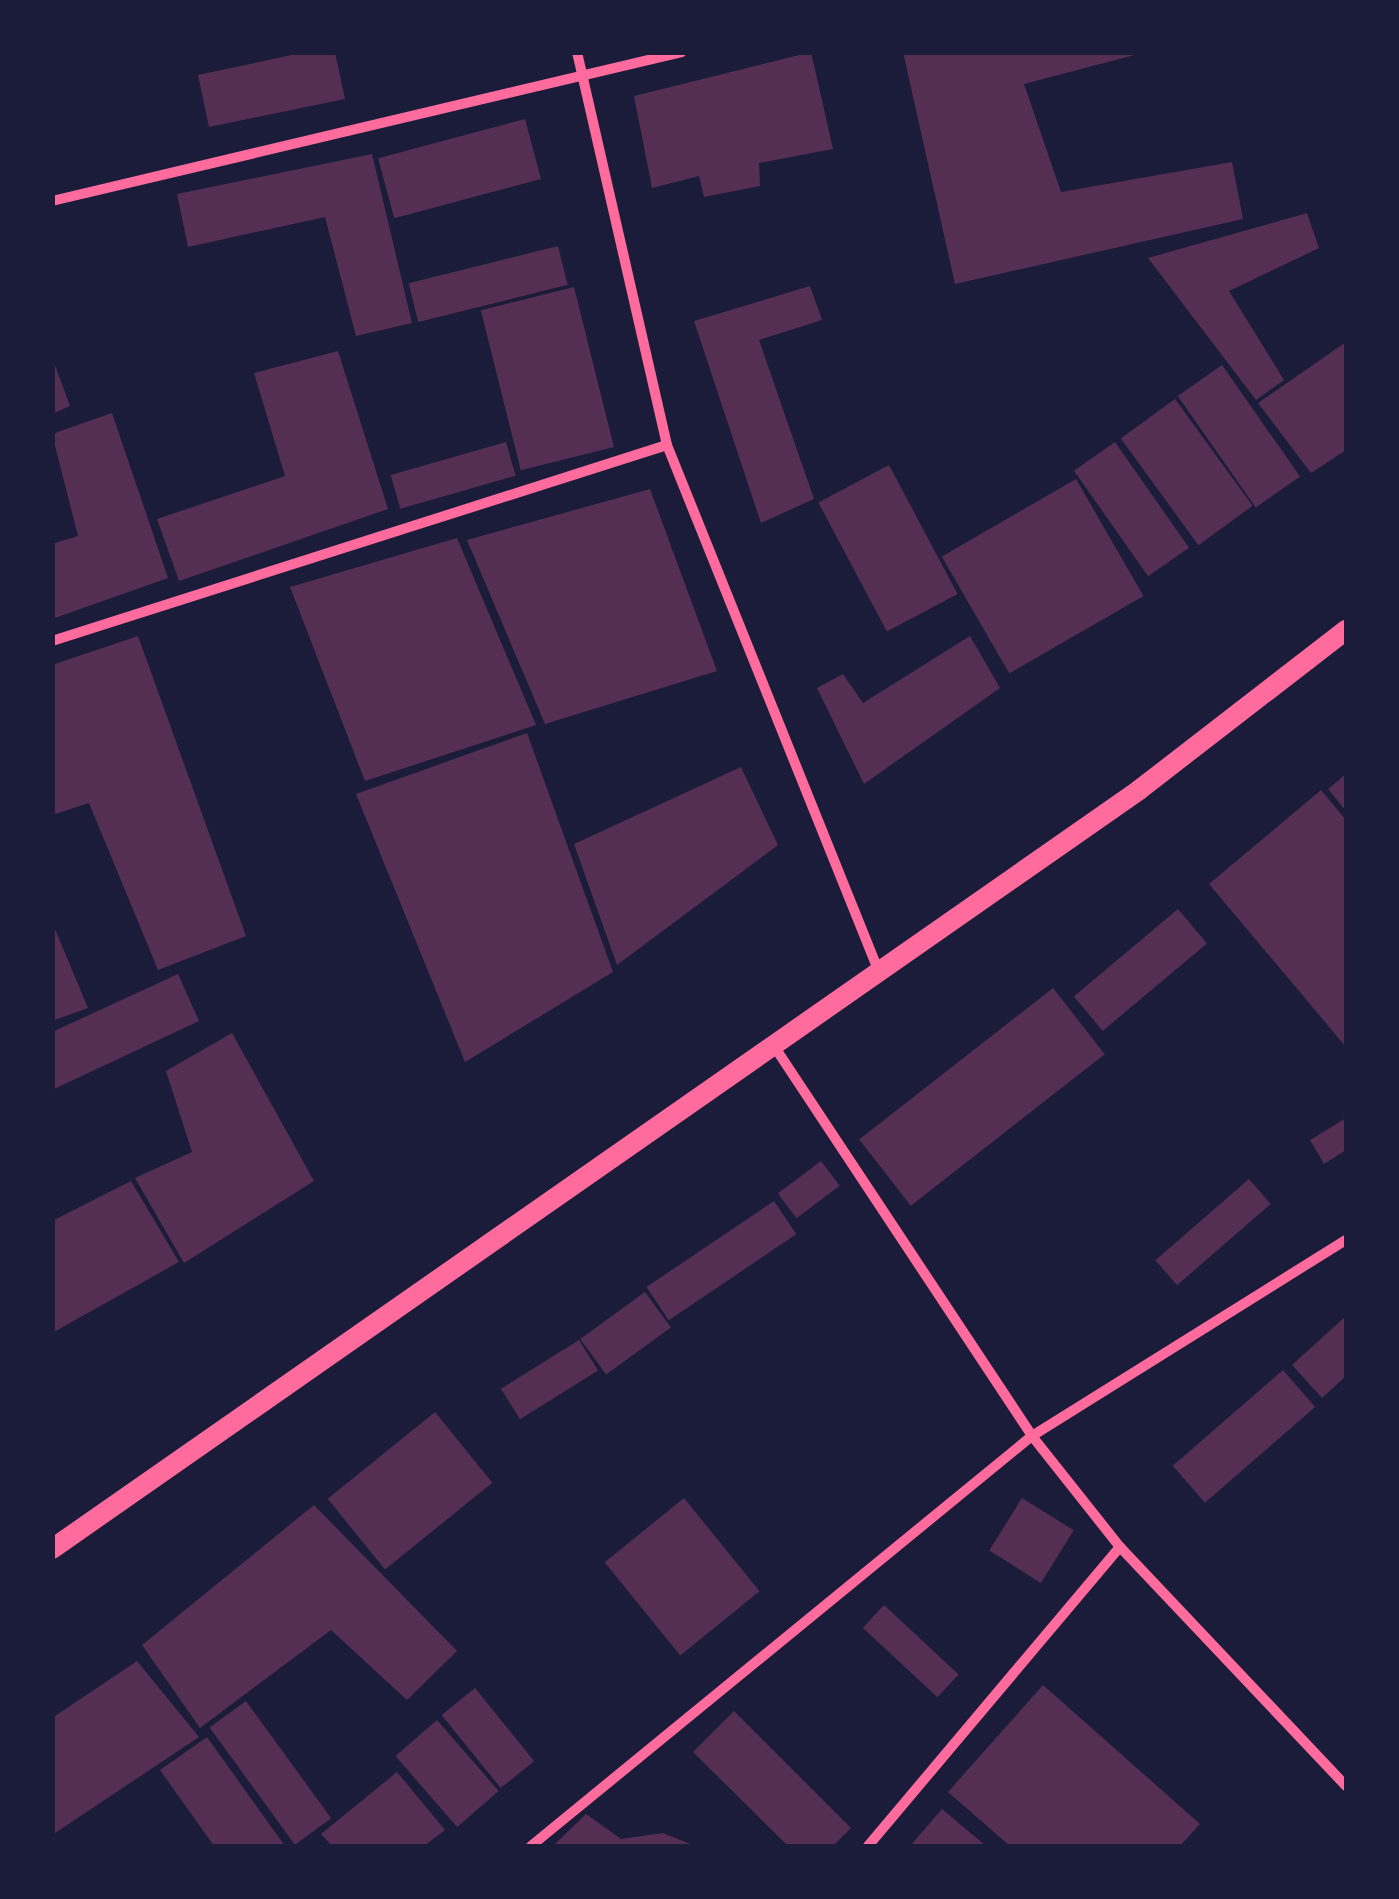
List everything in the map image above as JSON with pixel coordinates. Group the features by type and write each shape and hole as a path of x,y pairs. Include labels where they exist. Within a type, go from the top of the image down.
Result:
{"main road":[{"path":"52,1550 879,972 1346,630"}],"street":[{"path":"577,52 667,446 879,972"},
{"path":"52,201 682,52"},
{"path":"52,641 667,446"},
{"path":"774,1045 1032,1436 1120,1547 1346,1786"},
{"path":"531,1846 1032,1436 1346,1240"},
{"path":"868,1846 1120,1547"}],"building":[{"path":"306,52 335,52 345,99 209,127 198,75"},
{"path":"811,52 833,149 759,163 760,186 704,197 699,176 652,188 634,96"},
{"path":"903,52 1146,52 1024,84 1061,192 1232,162 1243,219 955,284"},
{"path":"525,119 541,179 394,218 378,158"},
{"path":"372,154 412,323 356,336 325,217 188,247 177,194"},
{"path":"1307,213 1319,248 1229,291 1284,380 1256,400 1148,258"},
{"path":"558,246 568,285 418,322 409,283"},
{"path":"810,286 822,320 759,340 814,499 761,523 694,321"},
{"path":"574,287 614,447 521,470 481,310"},
{"path":"1346,342 1346,450 1311,473 1258,403"},
{"path":"338,351 388,509 179,581 157,519 285,476 254,373"},
{"path":"52,357 70,406 52,414"},
{"path":"1222,365 1300,476 1256,507 1178,396"},
{"path":"1175,399 1253,506 1198,545 1121,438"},
{"path":"112,413 168,578 52,619 52,544 78,536 52,434"},
{"path":"506,442 516,476 400,509 391,475"},
{"path":"1115,442 1189,548 1148,576 1074,471"},
{"path":"889,465 958,594 887,631 818,503"},
{"path":"1076,479 1144,596 1009,673 942,556"},
{"path":"650,489 717,671 545,724 467,540"},
{"path":"457,538 536,725 365,781 290,587"},
{"path":"138,636 246,936 158,970 89,803 52,815 52,665"},
{"path":"970,636 1000,688 864,784 817,688 843,674 863,703"},
{"path":"527,733 613,972 465,1062 356,794"},
{"path":"741,767 778,845 617,965 574,844"},
{"path":"1346,774 1346,811 1328,789"},
{"path":"1321,790 1346,820 1346,1047 1209,884"},
{"path":"1178,909 1207,943 1103,1031 1074,996"},
{"path":"52,922 88,1008 52,1021"},
{"path":"178,974 199,1021 52,1090 52,1032"},
{"path":"1053,988 1105,1054 911,1206 859,1139"},
{"path":"232,1033 314,1181 184,1263 135,1178 192,1152 166,1071"},
{"path":"1346,1118 1346,1150 1324,1164 1310,1140"},
{"path":"821,1161 840,1186 797,1218 778,1193"},
{"path":"1249,1179 1271,1204 1177,1285 1155,1260"},
{"path":"131,1181 179,1262 52,1333 52,1221"},
{"path":"774,1201 796,1234 669,1320 646,1287"},
{"path":"645,1292 671,1328 606,1375 580,1339"},
{"path":"1346,1316 1346,1376 1322,1398 1292,1365"},
{"path":"579,1340 598,1371 520,1419 501,1389"},
{"path":"1283,1370 1315,1407 1205,1503 1173,1466"},
{"path":"435,1412 492,1483 385,1570 328,1499"},
{"path":"684,1498 760,1591 680,1655 605,1562"},
{"path":"1022,1498 1074,1530 1041,1583 989,1551"},
{"path":"314,1505 457,1651 407,1700 331,1630 200,1728 142,1645"},
{"path":"884,1605 959,1675 937,1697 863,1628"},
{"path":"137,1661 199,1737 52,1835 52,1718"},
{"path":"1043,1685 1200,1824 1180,1846 1010,1846 948,1792"},
{"path":"475,1688 534,1761 501,1788 442,1715"},
{"path":"246,1701 331,1818 295,1845 210,1727"},
{"path":"734,1711 851,1828 833,1846 788,1846 693,1752"},
{"path":"437,1720 499,1791 457,1827 395,1756"},
{"path":"207,1737 285,1846 214,1846 160,1770"},
{"path":"397,1772 445,1830 424,1846 332,1846 321,1834"},
{"path":"942,1809 986,1846 910,1846"},
{"path":"586,1814 621,1839 663,1833 695,1846 553,1846"}]}
